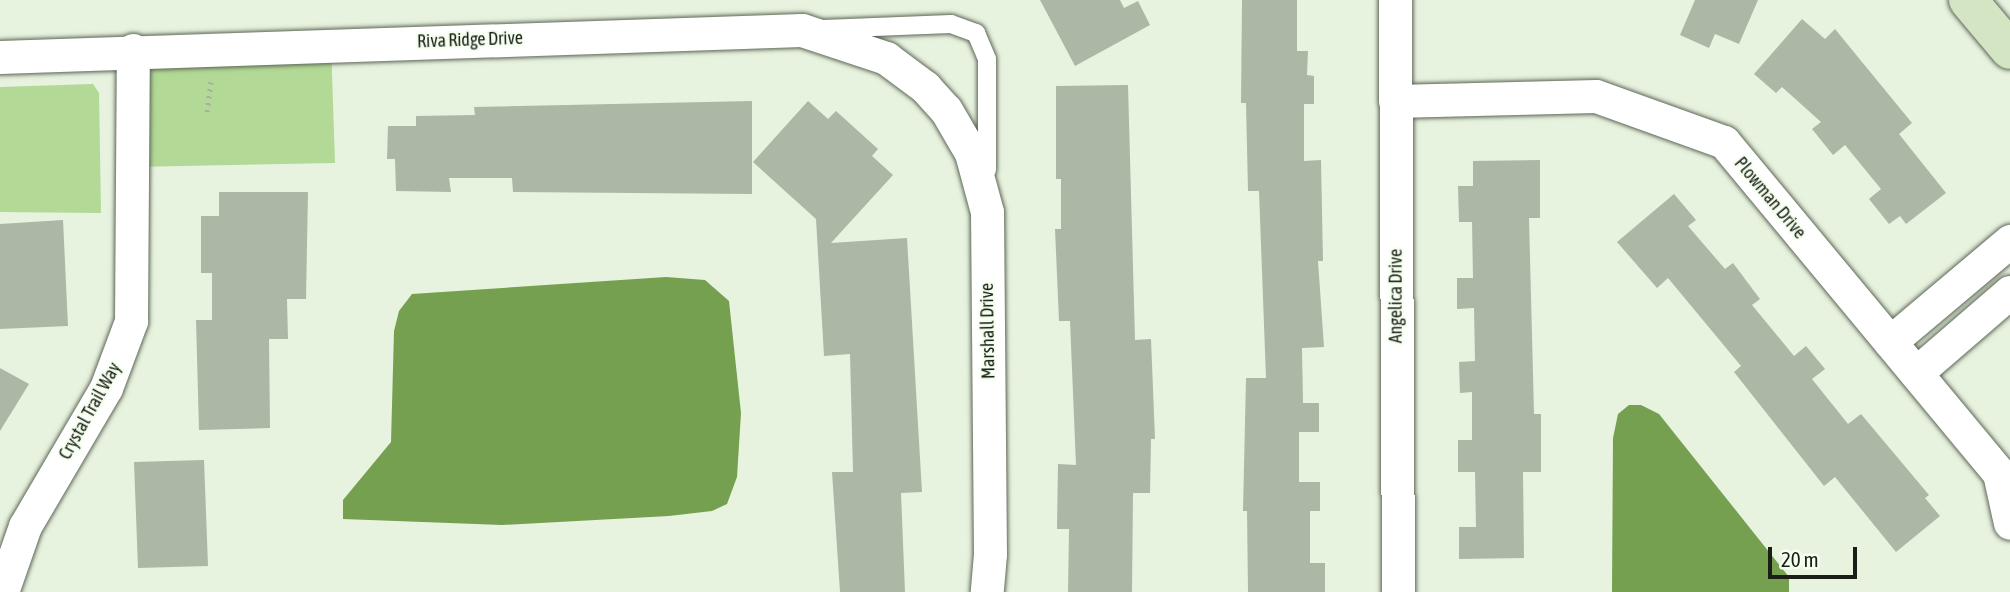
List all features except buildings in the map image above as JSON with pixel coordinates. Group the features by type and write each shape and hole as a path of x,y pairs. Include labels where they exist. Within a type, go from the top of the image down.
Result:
{"street":[{"name":"Angelica Drive","path":"1395,0 1398,592"},
{"path":"1968,0 2010,50"},
{"name":"Riva Ridge Drive","path":"0,57 132,50 802,30 886,58 925,87"},
{"name":"Crystal Trail Way","path":"2,592 24,526 106,388 131,321 132,50"},
{"name":"Marshall Drive","path":"925,87 946,110 971,153 987,212 989,592"},
{"name":"Plowman Drive","path":"1395,101 1596,96 1724,142 1999,473 2010,523"},
{"path":"1890,342 2010,241"},
{"path":"1916,373 2010,292"}],"lane":[{"path":"802,30 951,23 976,33 987,59 987,212"}],"path":[{"path":"207,112 211,79"}],"shaded area":[{"path":"331,44 335,163 133,167 133,50"},
{"path":"93,84 99,93 101,213 0,212 0,87"},
{"path":"666,277 705,280 729,301 741,413 737,477 727,504 712,511 669,516 502,525 343,519 343,500 391,442 394,331 399,311 412,294"},
{"path":"1629,405 1641,405 1659,414 1789,577 1789,592 1612,592 1613,438 1618,414"}]}
